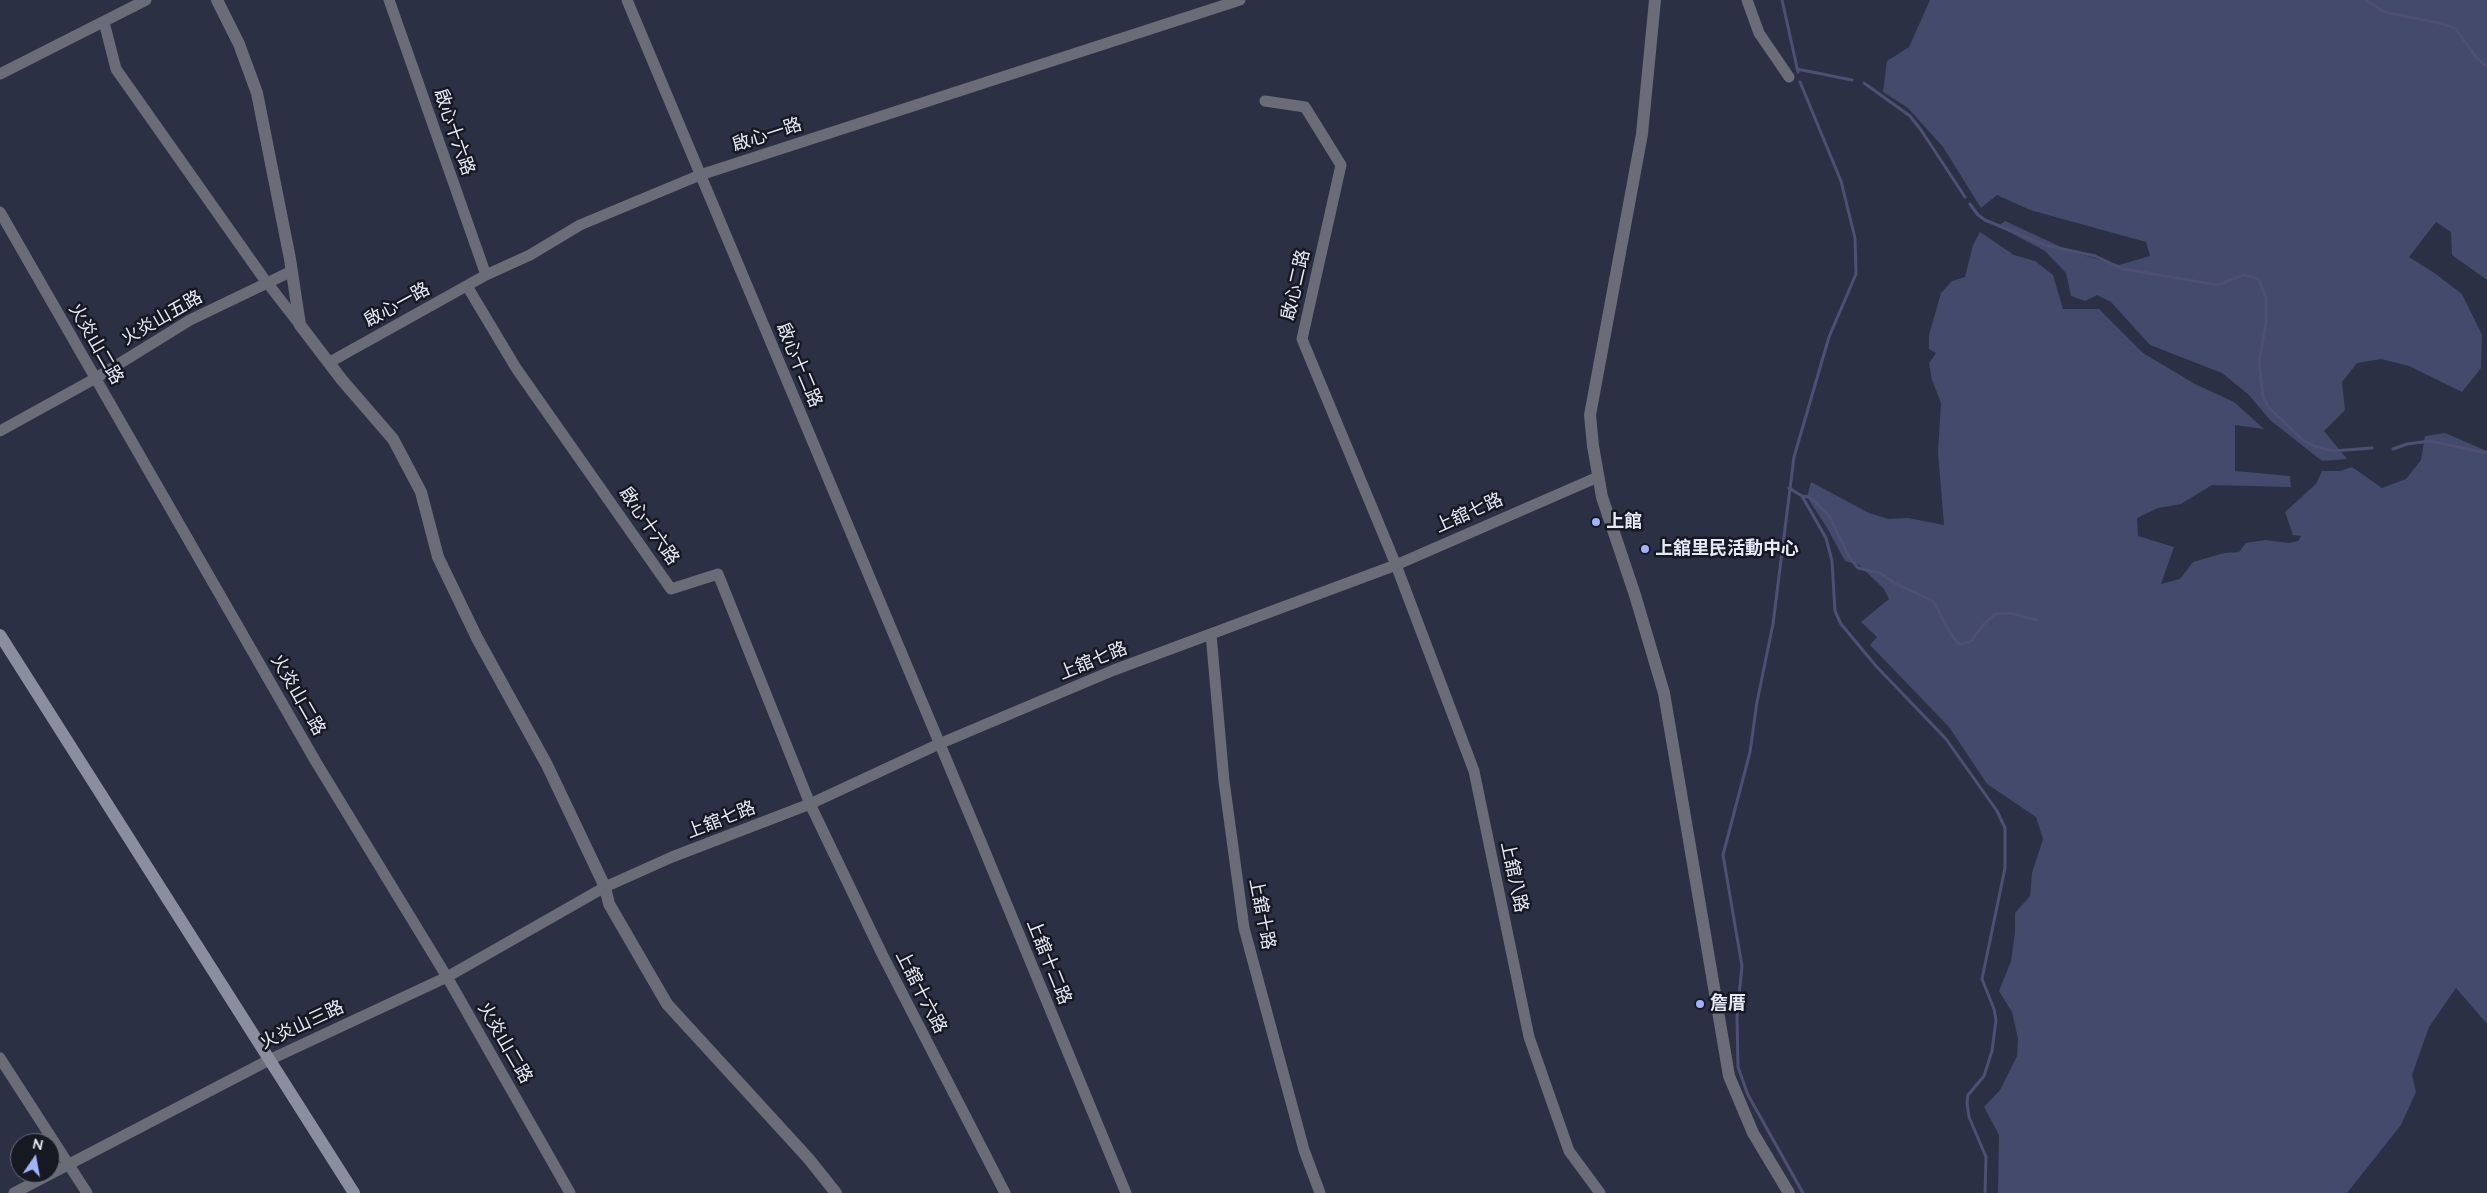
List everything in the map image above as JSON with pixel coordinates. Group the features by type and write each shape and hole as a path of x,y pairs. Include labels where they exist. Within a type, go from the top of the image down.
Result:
{"main road":[{"path":"0,635 354,1193"}],"street":[{"path":"0,74 146,0"},
{"path":"217,0 240,44 257,93 292,271 300,325"},
{"name":"啟心十六路","path":"389,0 486,276"},
{"name":"啟心十二路","path":"627,0 939,744"},
{"name":"啟心一路","path":"330,362 467,286 530,255 580,225 700,175 1240,0"},
{"path":"1655,0 1642,134 1590,415 1602,497 1635,595 1664,694 1729,1076 1753,1133 1789,1193"},
{"path":"1747,0 1759,33 1789,77"},
{"path":"104,22 116,69 267,282 342,380 393,439 421,492 438,557 477,638 547,765 605,887 609,904 667,1004 808,1158 836,1193"},
{"name":"啟心二路","path":"1265,101 1305,106 1341,165 1302,339 1396,565"},
{"name":"火炎山二路","path":"0,212 316,762 447,977 570,1193"},
{"name":"火炎山五路","path":"0,431 96,378 190,320 292,271"},
{"name":"啟心十六路","path":"467,286 516,368 672,589 718,574 810,804"},
{"name":"上舘七路","path":"605,887 672,857 810,804 939,744 1114,670 1396,565 1598,477"},
{"name":"上舘八路","path":"1396,565 1474,771 1529,1037 1569,1151 1600,1193"},
{"name":"上舘十路","path":"1211,634 1224,781 1244,928 1304,1150 1320,1193"},
{"name":"上舘十二路","path":"939,744 1126,1193"},
{"name":"上舘十六路","path":"810,804 882,954 1005,1193"},
{"name":"火炎山三路","path":"14,1193 269,1060 447,977 605,887"},
{"path":"0,1058 87,1193"}],"shaded area":[{"path":"1930,0 2487,0 2487,280 2452,255 2451,232 2436,222 2409,257 2462,294 2482,335 2481,368 2462,392 2409,366 2381,359 2357,363 2342,382 2345,410 2324,431 2347,459 2322,461 2270,420 2249,395 2222,373 2150,345 2111,302 2097,295 2085,301 2071,296 2066,273 2045,251 1998,226 2005,221 2072,252 2119,265 2150,256 2146,242 2030,210 1997,195 1981,208 1943,147 1908,108 1883,92 1887,61 1909,47"},
{"path":"1980,232 2014,255 2035,261 2053,275 2063,309 2099,309 2143,353 2195,384 2234,402 2264,429 2235,425 2235,471 2290,476 2291,487 2212,485 2181,504 2158,508 2137,518 2138,536 2174,547 2161,584 2180,579 2193,562 2224,553 2239,552 2246,543 2265,540 2289,543 2298,541 2301,536 2293,535 2285,512 2316,484 2322,471 2340,471 2352,467 2382,488 2406,479 2421,460 2425,436 2445,433 2487,451 2487,1024 2456,988 2429,1027 2412,1075 2416,1092 2401,1125 2347,1193 1998,1193 1999,1135 1984,1107 2000,1090 2017,1056 2018,1039 2012,1012 1999,991 2011,961 2015,932 2015,913 2030,896 2032,873 2043,839 2036,817 1987,784 1949,727 1870,645 1877,637 1861,622 1889,599 1884,589 1859,565 1845,561 1807,497 1811,482 1869,513 1888,519 1908,518 1944,525 1938,452 1941,403 1932,380 1929,363 1936,353 1929,349 1929,335 1941,293 1952,281 1965,277 1973,245"}],"waterway":[{"path":"1782,0 1798,72"},
{"path":"2366,0 2384,12 2443,24 2456,29 2476,57 2487,67"},
{"path":"1797,69 1852,80"},
{"path":"1800,82 1841,181 1855,238 1856,274 1829,337 1794,457 1773,624 1757,702 1750,752 1723,855 1742,966 1737,1016 1738,1067 1748,1095 1803,1193"},
{"path":"1864,83 1910,116 1965,197"},
{"path":"1970,204 1978,215 1985,220 2045,245 2095,256 2123,269 2218,285 2243,275 2256,278 2259,280 2266,298 2266,322 2259,362 2263,397 2269,408 2304,441 2317,447 2333,451 2372,448"},
{"path":"2393,449 2407,444 2430,441 2487,453"},
{"path":"1789,488 1802,496 1826,538 1832,561 1835,611 1841,624 1876,666 1946,739 1997,811 2005,828 2005,868 1982,979 1994,1009 1996,1020 1992,1051 1984,1076 1968,1095 1967,1103 1969,1117 1986,1157 1985,1193"},
{"path":"1802,496 1810,497 1829,516 1850,558 1858,568 1880,573 1896,584 1933,601 1952,636 1959,644 1970,642 1983,625 1995,614 2010,613 2036,620"}],"place":[{"name":"上館","path":"1596,522"},
{"name":"上舘里民活動中心","path":"1645,549"},
{"name":"詹厝","path":"1700,1004"}]}
